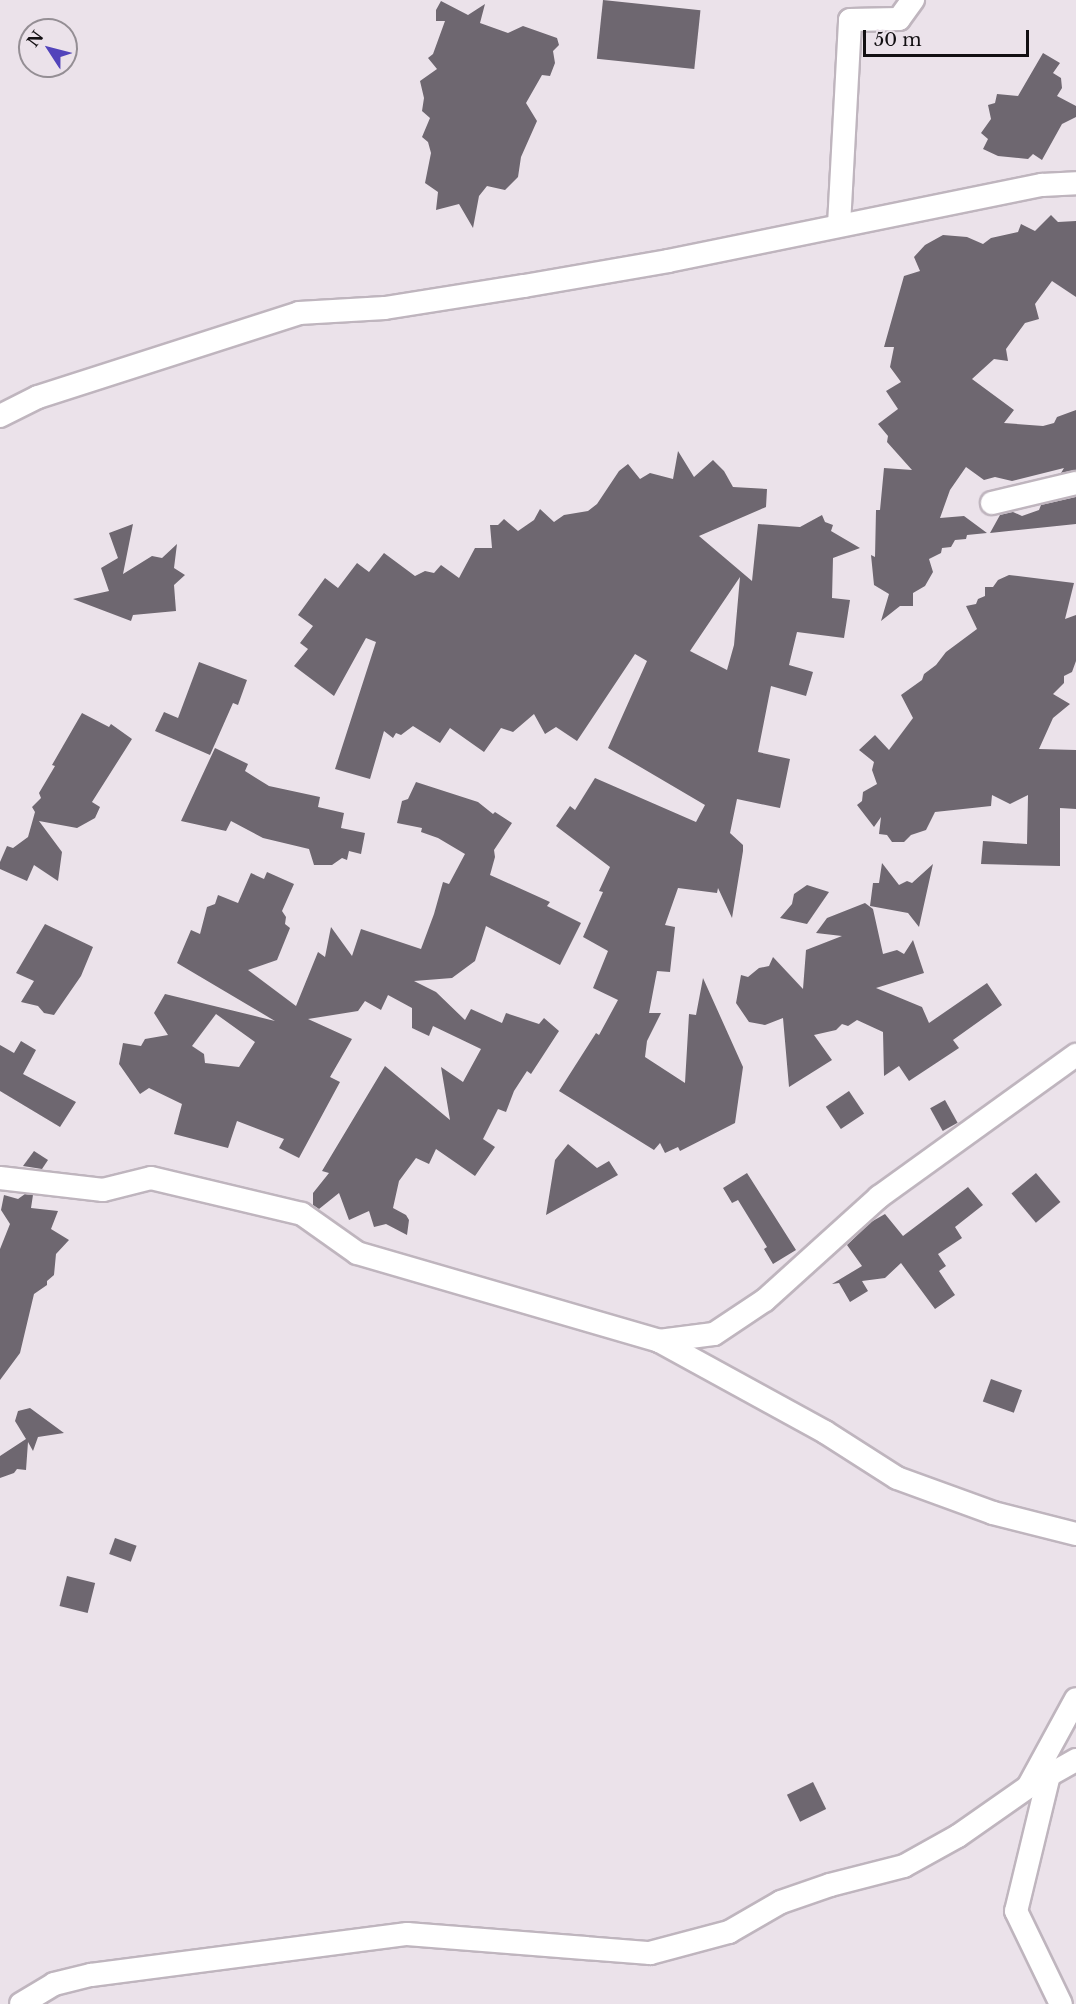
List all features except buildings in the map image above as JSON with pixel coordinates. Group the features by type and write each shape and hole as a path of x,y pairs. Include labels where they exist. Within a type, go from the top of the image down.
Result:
{"street":[{"path":"839,225 850,20 899,19 913,0"},
{"path":"0,416 38,397 299,313 385,308 524,286 668,261 1042,185 1076,183"},
{"path":"992,504 1076,483"},
{"path":"659,1341 714,1334 765,1300 879,1197 1076,1055"},
{"path":"0,1178 103,1190 152,1178 302,1214 357,1253 659,1341 825,1432 897,1478 993,1513 1076,1534"},
{"path":"1028,1787 1076,1699"},
{"path":"21,2004 54,1984 91,1976 406,1934 650,1953 729,1932 781,1902 830,1885 904,1866 958,1836 1028,1787 1076,1760"},
{"path":"1049,1775 1016,1911 1061,2004"}]}
